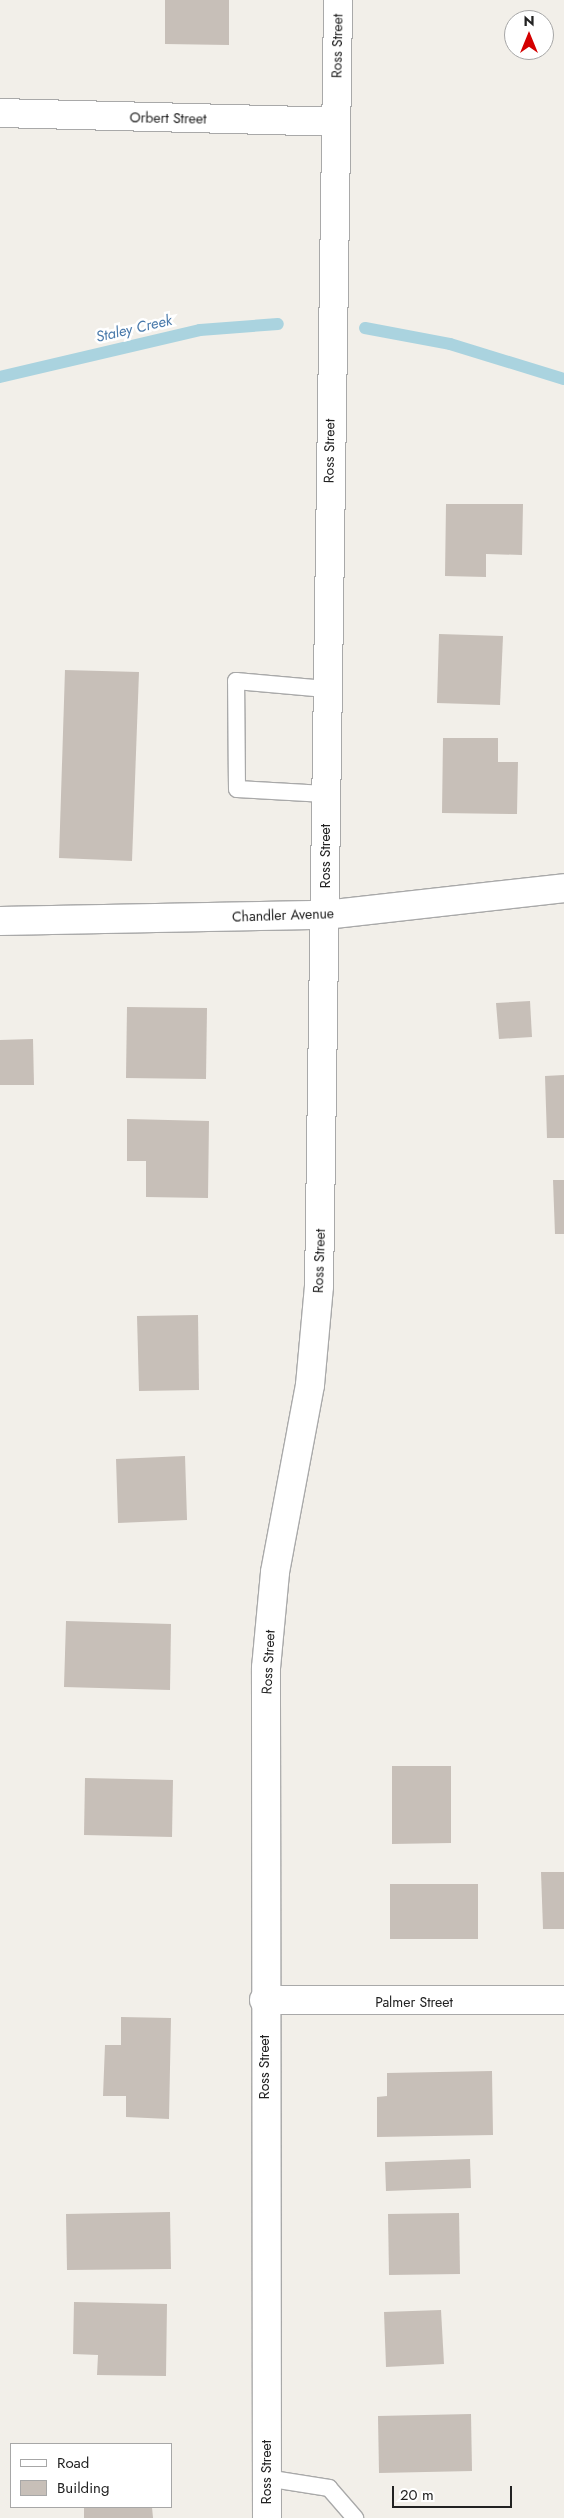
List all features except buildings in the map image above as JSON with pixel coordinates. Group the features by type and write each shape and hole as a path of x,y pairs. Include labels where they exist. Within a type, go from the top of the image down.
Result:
{"street":[{"name":"Ross Street","path":"267,2518 264,2000 266,1668 276,1572 310,1385 319,1286 325,914 326,689 338,0"},
{"name":"Orbert Street","path":"0,114 336,122"},
{"name":"Chandler Avenue","path":"0,921 325,914 564,888"},
{"name":"Palmer Street","path":"264,2000 564,2000"}],"lane":[{"path":"326,689 236,681 237,789 326,794"},
{"path":"266,2478 329,2488 355,2518"}],"waterway":[{"name":"Staley Creek","path":"0,377 200,330 278,324"},
{"name":"Staley Creek","path":"365,328 450,344 564,379"}]}
